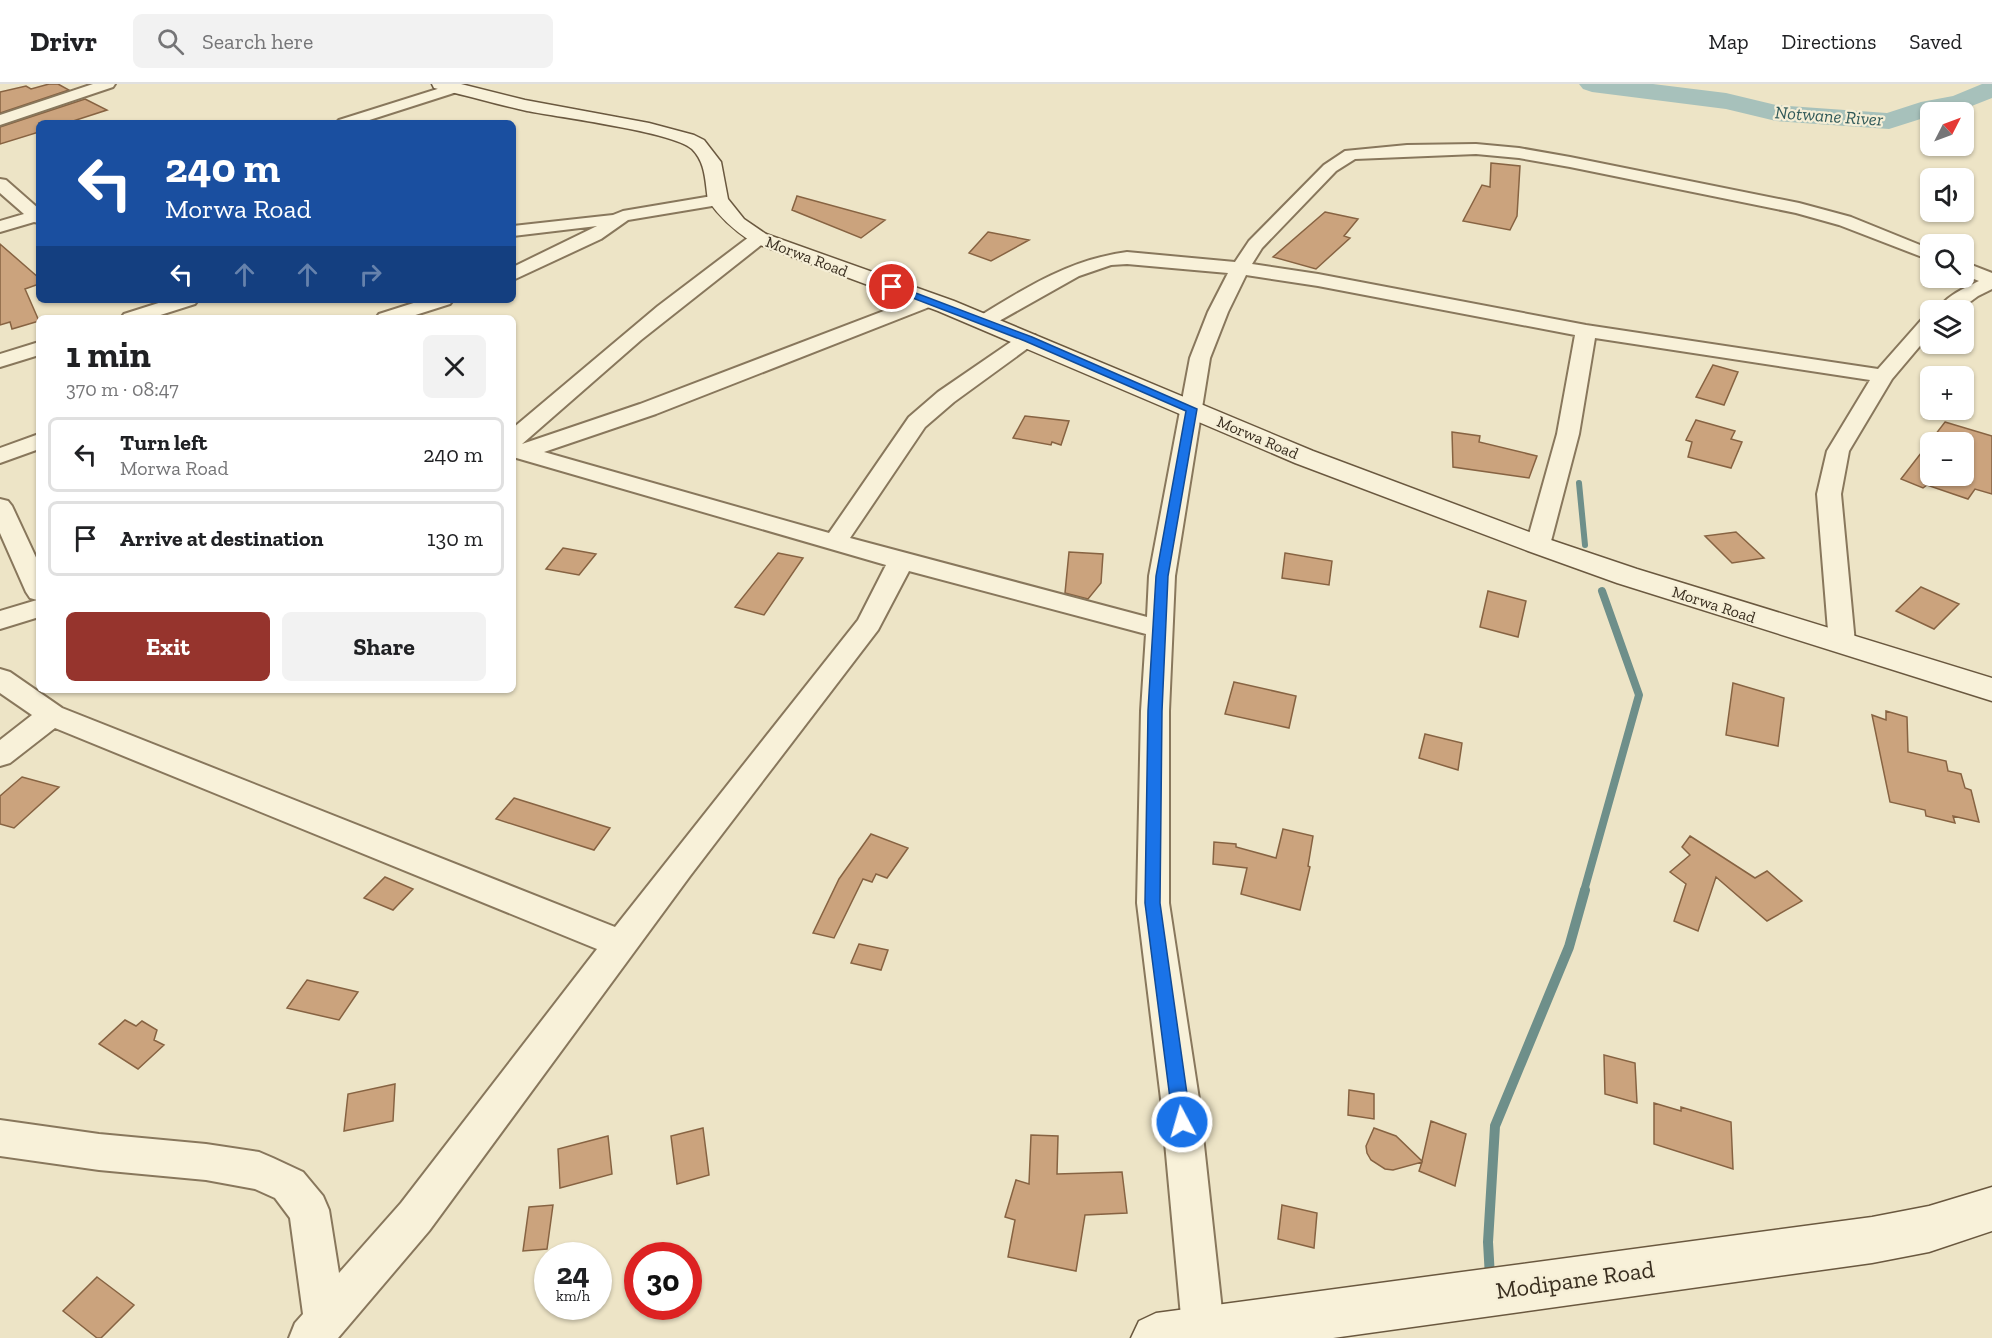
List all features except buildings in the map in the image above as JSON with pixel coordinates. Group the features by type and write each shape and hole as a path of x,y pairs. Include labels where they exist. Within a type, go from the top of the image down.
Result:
{"main road":[{"name":"Morwa Road","path":"447,86 552,111 649,128 688,139 697,144 712,162 718,200 737,224 759,238 985,321 1304,457 1538,545 1627,576 1992,690"},
{"name":"Modipane Road","path":"1156,1338 1203,1335 1578,1279 1872,1240 1929,1229 1992,1209"}],"street":[{"path":"0,120 108,84"},
{"path":"352,120 447,86"},
{"path":"1203,1335 1180,1099 1153,903 1155,711 1162,576 1200,358 1239,268 1255,245 1340,160 1351,154 1364,152 1430,149 1476,149 1519,153 1689,184 1799,208 1845,221 1920,251"},
{"path":"0,184 36,214"},
{"path":"516,231 718,200"},
{"path":"516,273 595,235 623,216"},
{"path":"0,227 36,217"},
{"path":"516,448 595,368 695,285 759,238"},
{"path":"985,321 1030,294 1110,258 1239,268 1318,280 1586,331 1883,376"},
{"path":"1974,273 1992,281"},
{"path":"1960,300 1992,281"},
{"path":"516,449 648,409 930,300"},
{"path":"140,315 175,303"},
{"path":"396,315 434,303"},
{"path":"1538,545 1568,434 1586,331"},
{"path":"1842,643 1829,494 1838,451 1883,376 1920,333"},
{"path":"835,542 917,422 946,397 1028,339"},
{"path":"0,361 36,349"},
{"path":"0,456 36,442"},
{"path":"516,449 901,561 1160,629"},
{"path":"0,506 36,585"},
{"path":"318,1328 415,1217 621,944 869,624 901,561"},
{"path":"0,620 36,609"},
{"path":"0,679 52,715 621,944"},
{"path":"0,755 52,715"},
{"path":"0,1138 99,1152 206,1162 259,1171 289,1185 309,1210 318,1328"}],"waterway":[{"name":"Notwane River","path":"1592,84 1726,101 1776,113 1889,121 1930,108 1959,103 1992,89"},
{"path":"1579,483 1585,545"},
{"path":"1584,891 1639,695 1602,591"},
{"path":"1490,1277 1488,1242 1495,1126 1569,947 1585,890"}],"route":[{"path":"892,287 1028,339 1192,409 1162,576 1155,711 1153,903 1182,1122"}]}
